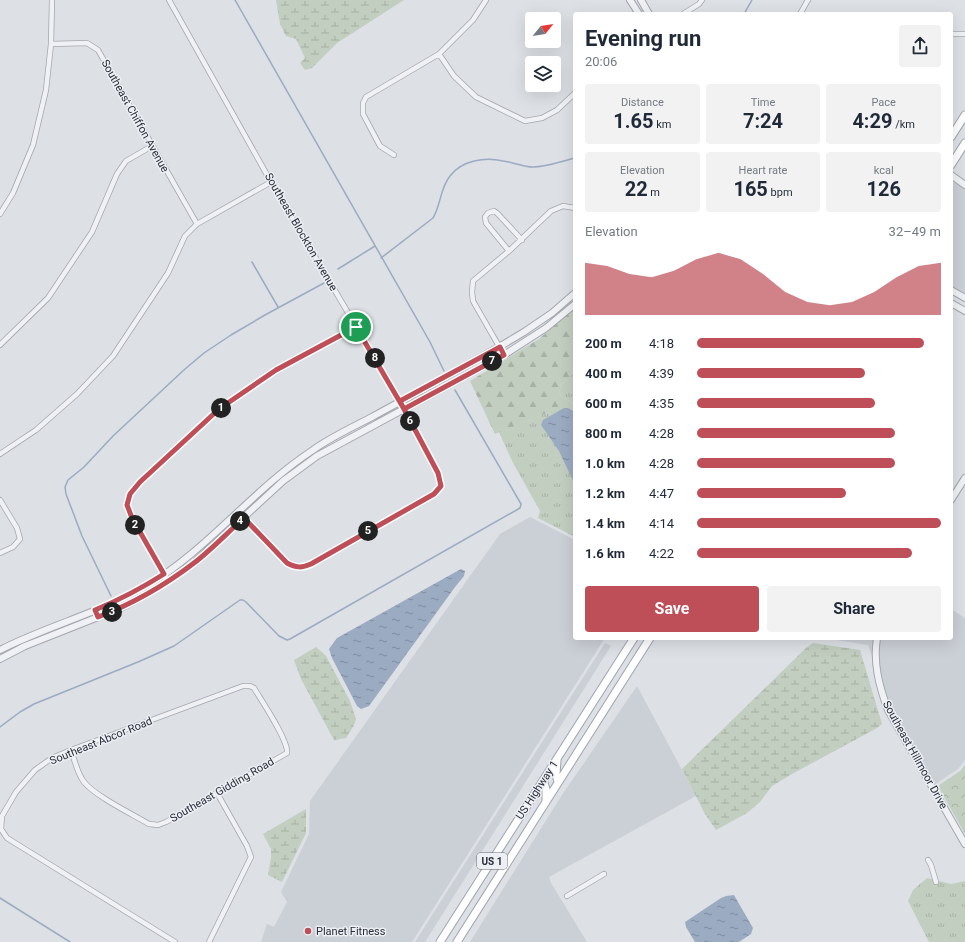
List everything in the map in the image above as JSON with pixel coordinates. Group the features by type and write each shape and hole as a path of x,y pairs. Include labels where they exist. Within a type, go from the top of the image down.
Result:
{"main road":[{"path":"953,134 965,115"},
{"path":"953,162 965,143"},
{"name":"US Highway 1","path":"440,942 633,640"},
{"name":"US Highway 1","path":"457,942 649,640"},
{"path":"557,759 556,774 558,782"},
{"path":"543,780 546,789 546,802"}],"street":[{"path":"0,214 13,193 32,145 46,90 51,44 52,0"},
{"name":"Southeast Blockton Avenue","path":"169,0 272,182 400,401 438,473 441,486 434,494 302,568 287,563 244,518"},
{"path":"394,155 380,146 363,114 363,103 366,96 440,54 473,20 486,0"},
{"path":"630,0 638,12"},
{"path":"641,0 648,12"},
{"path":"686,12 699,4 702,0"},
{"path":"801,12 808,0"},
{"path":"953,34 965,34"},
{"name":"Southeast Chiffon Avenue","path":"51,44 87,42 98,50 197,224"},
{"path":"440,54 454,76 476,96 525,121 542,118 557,110 573,95"},
{"path":"0,345 48,298 92,232 117,174 126,161 152,146"},
{"path":"953,176 965,185"},
{"path":"0,454 36,430 76,394 113,356 168,273 185,236 197,224 272,182"},
{"path":"504,355 473,301 473,281 522,240 551,211 563,206 573,208"},
{"path":"509,251 486,222 485,217 488,213 494,211 497,213 522,240"},
{"path":"953,291 965,298"},
{"path":"0,650 23,638 95,610 144,587 164,574 208,540 278,474 314,449 500,347 541,321 573,295"},
{"path":"563,303 569,309"},
{"path":"953,304 965,311"},
{"path":"0,659 25,646 121,608 147,594 194,563 283,481 317,456 504,355 546,328 573,306"},
{"path":"168,581 132,518 127,505 130,494 140,482 219,409 276,370 356,327"},
{"path":"953,497 965,478"},
{"path":"0,500 17,528 20,539 13,547 0,553"},
{"path":"238,511 244,518"},
{"path":"95,610 98,617"},
{"path":"23,638 25,646"},
{"name":"Southeast Hillmoor Drive","path":"877,640 877,670 888,710 965,844"},
{"name":"Southeast Abcor Road","path":"175,942 8,838 1,829 2,816 16,792 35,770 52,758 243,686 250,686 254,688 281,734 288,748 287,753"},
{"name":"Southeast Gidding Road","path":"72,750 81,776 92,790 149,824 158,825 166,822 287,753"},
{"path":"209,942 251,858 247,846 217,793"},
{"path":"928,860 936,882"},
{"path":"567,896 604,874"}],"shaded area":[{"path":"955,181 965,188 965,295 953,288 953,184"},
{"path":"530,517 573,539 573,640 604,640 412,942 261,942 267,924 274,927 287,902 281,892 309,834 310,801 500,534"},
{"path":"953,610 965,618 965,760 958,769 937,783 935,786 891,708 881,681 880,640 953,640"},
{"path":"836,640 874,640 873,659 868,645"},
{"path":"605,643 611,646 425,942 415,942"},
{"path":"637,686 696,796 549,877 551,883 587,942 470,942 562,795"}],"green space":[{"path":"276,0 404,0 337,43 312,68 305,70 300,63 305,58 296,39 286,36 280,24"},
{"path":"573,309 573,373 561,385 559,393 573,404 573,424 568,418 547,413 495,434 470,381 539,339"},
{"path":"573,373 573,404 559,393 561,385"},
{"path":"547,413 568,418 573,424 573,536 538,518 540,511 512,461 499,432"},
{"path":"813,643 860,650 882,724 772,786 760,802 747,813 716,830 705,814 682,769 807,647"},
{"path":"316,647 326,656 350,701 356,719 346,738 334,740 301,679 294,660"},
{"path":"965,765 965,834 938,786 960,771"},
{"path":"306,809 306,833 282,882 268,875 271,849 263,834"},
{"path":"927,878 951,884 965,881 965,942 929,942 908,901 913,890"}],"water":[{"path":"564,408 568,408 573,411 573,481 559,451 541,425 543,420"},
{"path":"461,569 465,571 464,576 369,706 361,709 357,706 332,658 329,649 337,638"},
{"path":"734,895 753,928 751,934 739,942 695,942 686,927 685,922 721,898"}],"waterway":[{"path":"235,0 430,342 444,371"},
{"path":"745,12 752,0"},
{"path":"381,258 433,218 438,208 444,186 450,176 461,166 474,161 489,159 529,167 538,167 573,159"},
{"path":"338,269 375,246"},
{"path":"252,262 278,307"},
{"path":"111,596 82,536 66,494 65,487 68,480 84,467 113,436 204,353 265,315 324,283"},
{"path":"0,727 20,712 34,704 174,646 240,600 246,602 279,636 287,640 290,639 520,508 521,504 455,390"},
{"path":"0,898 70,942"}],"place":[{"name":"Planet Fitness","path":"308,931"}],"route":[{"path":"356,327 276,370 219,409 140,482 130,494 127,505 132,518 164,574 144,587 95,610 98,617 121,608 168,581 194,563 244,518 287,563 292,566 302,568 434,494 441,486 438,473 404,409 400,401 500,347 504,355 404,409 356,327"}]}
